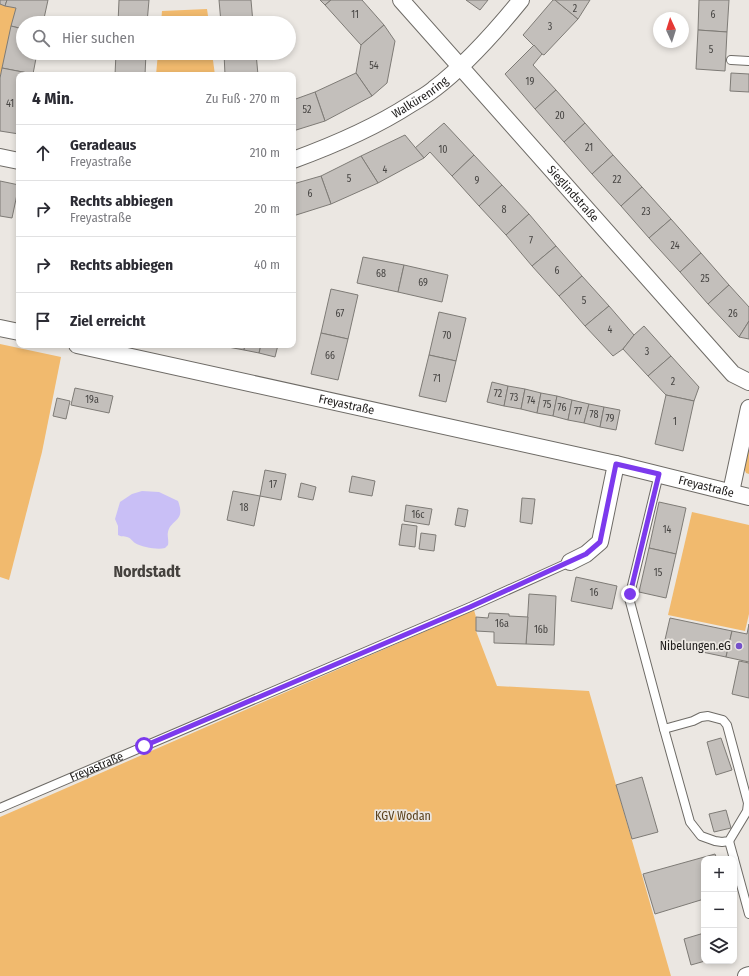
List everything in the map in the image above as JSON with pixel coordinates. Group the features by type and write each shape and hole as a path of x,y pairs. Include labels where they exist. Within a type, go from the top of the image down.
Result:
{"street":[{"name":"Sieglindstraße","path":"401,0 462,66 733,374 749,382"},
{"name":"Walkürenring","path":"296,159 364,131 401,111 433,90 462,66 521,0"},
{"path":"0,157 16,160"},
{"path":"0,328 16,331"},
{"name":"Freyastraße","path":"91,348 616,464 749,497"},
{"path":"731,492 749,408"},
{"name":"Freyastraße","path":"570,562 586,554 600,542 616,464"}],"lane":[{"path":"731,60 749,61"},
{"path":"659,474 629,598 690,822 701,836 715,841 729,841"},
{"name":"Freyastraße","path":"0,808 470,607 570,562"},
{"path":"664,729 708,716 723,720 727,725 748,803 747,811 729,841 733,856"},
{"path":"737,870 749,914"}],"green space":[{"path":"0,4 16,8 0,78"},
{"path":"207,9 208,16 162,16 162,11"},
{"path":"157,60 213,60 215,72 156,72"},
{"path":"0,344 61,357 42,452 9,580 0,577"},
{"path":"749,441 749,474 746,473 744,468"},
{"path":"692,512 749,525 749,614 745,631 668,615"},
{"name":"KGV Wodan","path":"474,610 476,617 476,631 497,686 589,691 671,976 0,976 0,817"}],"shaded area":[{"path":"142,491 159,492 178,501 180,508 179,517 170,528 168,534 168,545 165,548 158,549 145,547 135,543 128,537 118,535 118,526 115,519 120,502 132,494"}],"building":[{"path":"0,0 7,0 5,6 0,4"},
{"path":"7,0 48,0 45,16 16,16 16,27 11,26 16,8 5,6"},
{"path":"119,0 149,0 148,16 118,16"},
{"path":"219,0 251,0 252,16 220,16"},
{"path":"320,0 331,0 325,5"},
{"path":"331,0 362,0 384,25 361,45 325,5"},
{"path":"466,0 488,0 480,10"},
{"path":"553,0 555,0 578,19 544,55 523,35"},
{"path":"555,0 590,0 578,19"},
{"path":"699,0 729,0 727,32 698,30"},
{"path":"384,25 395,41 387,83 372,96 356,73 361,45"},
{"path":"11,26 16,27 16,60 36,60 33,72 23,72 2,68"},
{"path":"698,30 727,32 725,71 696,69"},
{"path":"534,45 542,54 533,65 556,90 535,109 505,74"},
{"path":"116,60 146,60 145,72 115,72"},
{"path":"224,60 257,60 258,72 225,72"},
{"path":"2,68 23,72 16,72 16,134 0,131 0,78"},
{"path":"356,73 372,96 325,121 315,92"},
{"path":"731,73 749,74 749,92 730,91"},
{"path":"556,90 585,123 564,142 535,109"},
{"path":"315,92 325,121 296,130 296,99"},
{"path":"444,123 474,155 452,176 430,152 424,158 415,148"},
{"path":"585,123 613,155 592,174 564,142"},
{"path":"405,135 424,158 378,183 361,156"},
{"path":"474,155 502,185 479,206 452,176"},
{"path":"613,155 642,187 621,206 592,174"},
{"path":"361,156 378,183 331,204 321,176"},
{"path":"321,176 331,204 296,215 296,183"},
{"path":"0,181 16,184 16,199 12,218 0,216"},
{"path":"502,185 529,214 506,235 479,206"},
{"path":"642,187 671,219 649,238 621,206"},
{"path":"529,214 556,246 532,266 506,235"},
{"path":"671,219 701,253 680,272 649,238"},
{"path":"556,246 582,276 559,296 532,266"},
{"path":"701,253 729,285 708,304 680,272"},
{"path":"363,257 404,265 398,292 357,283"},
{"path":"404,265 448,275 442,302 398,292"},
{"path":"582,276 609,306 585,326 559,296"},
{"path":"729,285 749,307 749,321 739,337 708,304"},
{"path":"331,289 358,295 348,339 321,333"},
{"path":"609,306 634,335 623,349 613,356 585,326"},
{"path":"439,312 466,318 456,361 429,355"},
{"path":"749,321 749,339 739,337"},
{"path":"644,326 671,356 648,376 623,349 634,335"},
{"path":"321,333 348,339 338,380 311,374"},
{"path":"233,348 244,348 244,350"},
{"path":"244,348 260,348 259,353 244,350"},
{"path":"260,348 277,348 275,357 259,353"},
{"path":"429,355 456,361 446,402 419,396"},
{"path":"671,356 699,387 694,401 666,395 648,376"},
{"path":"492,382 508,386 504,406 487,402"},
{"path":"508,386 525,389 521,409 504,406"},
{"path":"75,388 113,396 109,413 71,405"},
{"path":"525,389 541,393 537,413 521,409"},
{"path":"541,393 557,396 553,416 537,413"},
{"path":"666,395 694,401 683,451 655,444"},
{"path":"557,396 572,400 568,420 553,416"},
{"path":"57,398 70,401 66,419 53,416"},
{"path":"572,400 589,404 584,423 568,420"},
{"path":"589,404 604,407 600,427 584,423"},
{"path":"604,407 620,410 616,430 600,427"},
{"path":"265,470 286,474 281,500 260,496"},
{"path":"352,476 375,481 372,496 349,492"},
{"path":"301,483 316,487 313,500 298,497"},
{"path":"233,491 260,496 254,526 227,520"},
{"path":"522,498 535,499 532,524 520,522"},
{"path":"659,502 686,508 676,554 649,548"},
{"path":"406,505 432,509 429,525 404,521"},
{"path":"458,508 468,510 465,527 455,525"},
{"path":"402,524 417,526 415,547 399,545"},
{"path":"421,533 436,535 434,551 419,549"},
{"path":"649,548 676,554 666,598 639,592"},
{"path":"576,577 617,586 612,609 571,601"},
{"path":"529,594 556,596 554,645 526,644"},
{"path":"489,613 528,617 526,644 494,643 494,632 476,631 476,617 488,618"},
{"path":"670,618 732,631 726,657 664,644"},
{"name":"Nibelungen.eG","path":"749,624 749,662 726,657 732,631 747,634"},
{"path":"739,661 749,663 749,698 732,694"},
{"path":"721,738 732,770 716,775 707,742"},
{"path":"642,777 658,832 632,839 616,785"},
{"path":"726,810 731,828 714,832 709,814"},
{"path":"701,858 701,900 655,914 643,874"},
{"path":"701,934 701,962 691,965 684,939"}],"place":[{"name":"Nibelungen.eG","path":"739,646"}],"district":[{"name":"Nordstadt","path":"147,571"}],"route":[{"path":"144,746 470,607 586,554 600,542 616,464 659,474 630,594"}]}
